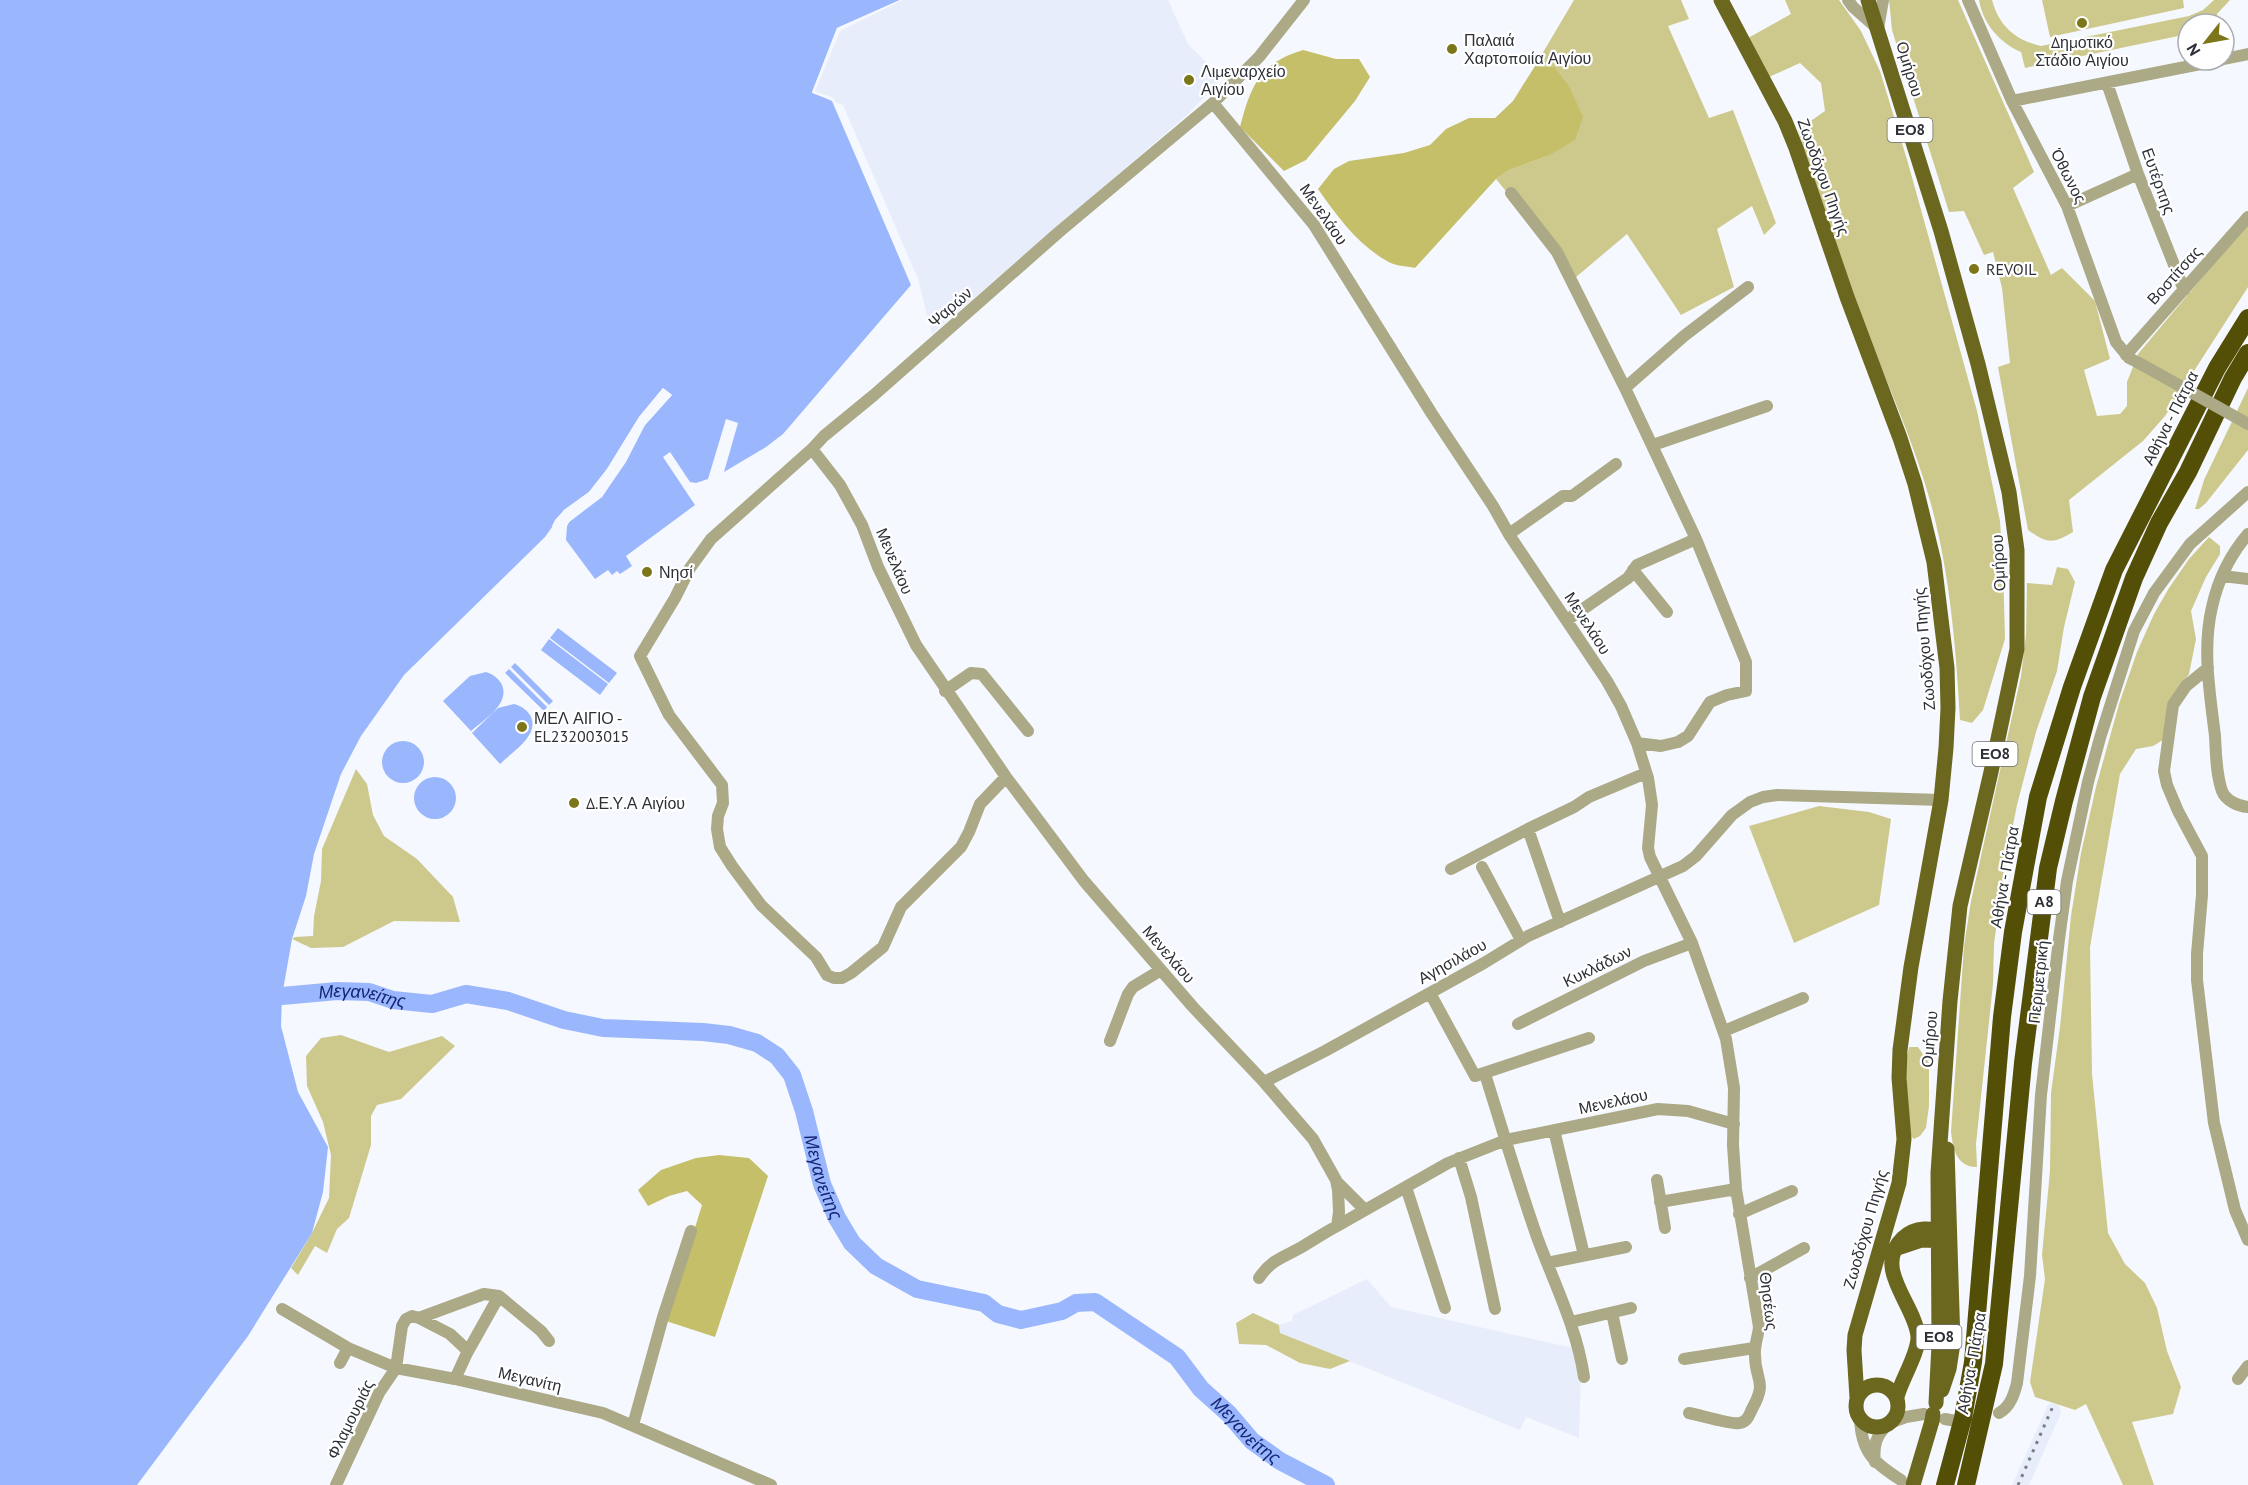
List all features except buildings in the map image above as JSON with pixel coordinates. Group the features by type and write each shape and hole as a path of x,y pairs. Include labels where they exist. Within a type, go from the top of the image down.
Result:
{"highway":[{"name":"Αθήνα - Πάτρα","path":"1945,1485 1963,1418 1973,1362 2002,1017 2013,932 2038,797 2072,687 2114,570 2217,368 2248,318"},
{"name":"Αθήνα - Πάτρα","path":"1966,1485 1994,1364 2023,1064 2048,868 2064,801 2092,697 2134,578 2159,523 2248,353"}],"main road":[{"name":"Ζωοδόχου Πηγής","path":"1721,0 1785,121 1850,307 1900,438 1923,512 1934,562 1947,668 1948,708 1941,800 1911,967 1900,1050 1899,1078 1904,1139 1902,1162 1899,1183 1855,1335 1857,1398"},
{"name":"ΕΟ8","path":"1868,0 1878,28"},
{"name":"Ομήρου","path":"1878,28 1941,231 1978,364 2009,492 2017,550 2017,649 1994,762 1960,906 1946,1051 1938,1195 1953,1327 1952,1356 1945,1381 1941,1415 1907,1483"},
{"name":"Ομήρου","path":"1941,1415 1939,1272 1949,1174 1943,1107"},
{"path":"1909,1365 1893,1378 1861,1392 1857,1398 1856,1405 1860,1418 1870,1426 1876,1428 1890,1423 1897,1413 1897,1400 1917,1347 1918,1337 1913,1318 1892,1268 1892,1258 1929,1215 1938,1195"},
{"path":"1904,1242 1924,1228 1944,1236"},
{"path":"1904,1242 1923,1249 1930,1255 1939,1272"},
{"path":"1855,1361 1876,1385 1891,1390 1897,1400"}],"street":[{"name":"Ψαρών","path":"1006,777 980,804 961,847 902,907 883,947 851,973 842,978 834,978 827,975 816,957 761,905 726,857 720,847 717,829 718,816 723,803 722,785 669,716 640,656 690,568 711,539 824,436 874,395 1059,232 1214,103 1259,57 1304,0"},
{"path":"1848,0 1878,28 1883,0"},
{"name":"Όθωνος","path":"1968,0 2012,101 2067,206 2113,336 2126,355 2248,424"},
{"path":"2012,101 2176,69"},
{"name":"Ευτέρπης","path":"2107,83 2138,174 2184,290"},
{"name":"Μενελάου","path":"1214,103 1314,225 1432,414 1622,706 1637,743 1652,805 1648,848 1654,868 1661,877 1692,943 1724,1031 1734,1088 1734,1124 1664,1108 1506,1140 1459,1158 1337,1226"},
{"path":"2067,206 2138,174"},
{"path":"1511,193 1557,252 1653,445 1696,539 1746,662 1746,691 1727,694 1710,702 1688,736 1678,742 1661,746 1637,743"},
{"name":"Βοστίτσας","path":"2126,355 2248,217"},
{"path":"1625,388 1684,336 1748,287"},
{"path":"1653,445 1767,406"},
{"name":"Μενελάου","path":"812,449 840,485 862,525 878,567 916,645 945,691 1006,777 1084,881 1192,1007 1264,1082 1313,1139 1336,1180 1340,1201 1337,1226"},
{"path":"1509,534 1563,496 1572,496 1616,464"},
{"name":"Περιμετρική","path":"2000,1413 2012,1399 2016,1383 2030,1276 2041,1095 2059,939 2067,881 2097,749 2134,631 2154,593 2190,544 2248,492"},
{"path":"2248,534 2234,553 2222,576 2209,622 2208,668 2223,792 2231,802 2248,807"},
{"path":"1568,620 1628,578 1637,565 1696,539"},
{"path":"1633,570 1667,612"},
{"path":"2222,576 2248,579"},
{"path":"2208,668 2186,686 2174,705 2164,771 2178,811 2202,856 2202,895 2197,954 2198,980 2214,1123 2235,1210 2248,1240"},
{"path":"945,691 971,673 982,674 1028,731"},
{"path":"1451,869 1574,807 1589,797 1646,773"},
{"name":"Αγησιλάου","path":"1264,1082 1430,993 1521,940 1689,863 1732,814 1756,799 1777,795 1941,800"},
{"path":"1528,829 1560,922"},
{"path":"1482,867 1521,940"},
{"name":"Κυκλάδων","path":"1518,1024 1644,961 1692,943"},
{"path":"1110,1041 1128,994 1133,987 1161,970"},
{"path":"1430,993 1473,1075 1485,1074 1589,1038"},
{"path":"1724,1031 1803,998"},
{"path":"1485,1074 1547,1263 1571,1322 1580,1351 1584,1377"},
{"name":"Θησέως","path":"1689,1413 1740,1423 1748,1419 1760,1397 1760,1378 1754,1348 1759,1328 1739,1214 1733,1164 1734,1124"},
{"path":"1554,1130 1584,1255"},
{"path":"1459,1158 1471,1197 1494,1309"},
{"path":"1336,1180 1365,1210"},
{"path":"1657,1180 1665,1228"},
{"path":"1406,1187 1445,1308"},
{"path":"1660,1202 1736,1189"},
{"path":"1739,1214 1792,1191"},
{"path":"1259,1278 1264,1269 1283,1254 1297,1250 1337,1226"},
{"path":"633,1425 663,1317 691,1231"},
{"path":"1547,1263 1626,1247"},
{"path":"1750,1278 1804,1248"},
{"path":"419,1318 484,1294 499,1296 542,1331 549,1341"},
{"path":"455,1379 499,1296"},
{"path":"1571,1322 1630,1308"},
{"name":"Μεγανίτη","path":"282,1309 348,1348 396,1368 603,1413 771,1485"},
{"path":"1612,1313 1622,1359"},
{"path":"396,1368 404,1321 412,1316 450,1334 466,1349 467,1353"},
{"path":"340,1362 348,1348"},
{"path":"1684,1359 1754,1348"},
{"path":"2238,1379 2248,1366"},
{"name":"Φλαμουριάς","path":"336,1485 379,1393 396,1368"},
{"path":"1875,1463 1875,1441 1881,1431 1890,1423 1924,1414 1909,1410 1897,1400"},
{"path":"1860,1418 1863,1442 1875,1463 1907,1483"}],"shaded area":[{"path":"900,0 1168,0 1188,44 1216,72 1220,81 1187,115 932,334 918,279 843,105 812,93 837,28"},
{"path":"1574,0 1681,0 1689,19 1668,26 1709,118 1733,110 1776,223 1764,235 1752,206 1717,229 1734,287 1681,315 1627,234 1569,283 1543,236 1496,179 1509,170 1548,156 1554,67 1535,66"},
{"path":"1785,0 1839,0 1861,31 1880,71 1977,411 2000,521 2005,639 1983,710 1972,723 1960,720 1951,611 1938,530 1925,482 1850,286 1798,130 1825,111 1821,83 1800,63 1769,77 1748,38 1791,14"},
{"path":"1889,0 1958,0 2034,172 2013,188 2051,275 2062,268 2095,301 2110,359 2084,370 2097,416 2120,414 2127,406 2127,382 2138,354 2248,223 2248,287 2165,416 2143,441 2069,500 2073,532 2060,539 2045,540 2028,530 1998,367 2010,363 2002,288 1993,252 1984,255 1964,211 1949,212 1892,30"},
{"path":"1979,0 1992,0 1999,17 2009,30 2023,40 2041,46 2176,19 2176,37 2025,68 2021,52 1994,32 1981,9"},
{"name":"Δημοτικό Στάδιο Αιγίου","path":"2042,0 2183,0 2184,8 2050,37"},
{"path":"2214,0 2230,0 2219,12 2198,12"},
{"path":"1303,50 1336,59 1359,59 1370,77 1355,101 1306,160 1284,171 1240,127 1253,88 1267,69 1288,55"},
{"path":"1535,66 1554,67 1569,86 1583,117 1575,140 1548,156 1509,170 1496,179 1415,268 1390,263 1367,247 1357,238 1318,189 1334,169 1349,161 1404,153 1430,145 1446,129 1469,118 1495,118 1513,101"},
{"path":"2248,388 2248,450 2206,503 2199,509 2195,509 2204,480"},
{"path":"2209,537 2220,546 2220,554 2206,577 2191,611 2196,639 2189,674 2175,694 2163,740 2153,746 2136,749 2120,774 2090,947 2092,1074 2108,1233 2125,1264 2145,1283 2157,1308 2167,1351 2181,1387 2173,1414 2132,1422 2154,1485 2123,1485 2086,1404 2075,1410 2035,1397 2030,1382 2045,1279 2042,1255 2050,1171 2051,1093 2071,916 2081,853 2119,704 2137,652 2154,614 2189,559"},
{"path":"2057,567 2068,569 2075,582 2064,627 2057,671 2036,732 2017,805 2003,876 1994,944 1993,984 1976,1144 1977,1167 1964,1164 1957,1156 1951,1132 1964,946 1971,901 2021,676 2026,635 2027,583 2052,585"},
{"path":"356,769 367,784 373,815 384,836 417,859 453,897 460,922 394,921 343,947 311,948 292,939 313,936 314,916 321,881 322,849"},
{"path":"1819,806 1869,812 1891,819 1879,905 1794,943 1749,826"},
{"path":"341,1035 389,1052 442,1036 455,1046 401,1099 377,1105 371,1116 371,1145 349,1218 337,1229 327,1253 315,1246 298,1275 291,1268 329,1198 331,1155 323,1122 307,1086 306,1056 321,1038"},
{"path":"1909,1047 1918,1047 1929,1063 1929,1106 1926,1128 1920,1136 1914,1139 1909,1134 1905,1067"},
{"path":"719,1155 749,1158 768,1176 715,1337 666,1321 702,1205 687,1191 648,1206 638,1190 661,1170 696,1158"},
{"path":"1367,1279 1391,1307 1573,1348 1581,1372 1579,1438 1526,1417 1520,1430 1280,1333 1279,1325 1292,1321 1293,1315"},
{"path":"1253,1313 1279,1325 1280,1333 1350,1361 1330,1369 1300,1363 1266,1345 1239,1344 1236,1323"},
{"path":"2052,1403 2059,1406 2061,1413 2029,1485 2012,1485 2048,1405"}],"water":[{"path":"0,0 900,0 837,28 812,92 832,101 911,285 783,434 766,447 724,472 738,423 726,419 708,479 696,483 690,482 670,452 663,457 695,505 626,556 632,566 620,574 617,571 612,575 608,570 595,579 566,540 567,526 571,519 602,497 626,462 645,425 672,395 663,388 639,417 607,469 589,492 564,510 545,537 404,675 361,736 341,774 314,854 306,896 292,939 282,996 281,1026 298,1092 328,1147 323,1192 312,1233 248,1336 137,1485 0,1485"},
{"path":"558,628 617,673 609,683 550,638"},
{"path":"549,639 608,684 600,695 541,650"},
{"path":"515,663 553,701 549,705 511,667"},
{"path":"509,669 547,707 544,711 505,673"},
{"path":"486,672 501,683 503,697 495,710 471,731 443,701 470,676"},
{"path":"514,704 523,708 530,715 532,729 524,743 500,764 472,733 498,708"},
{"path":"403,741 418,747 424,762 418,777 403,783 388,777 382,762 388,747"},
{"path":"435,777 450,783 456,798 450,813 435,819 420,813 414,798 420,783"}],"pier":[{"path":"903,0 840,31 815,91 833,98 836,102 812,93 837,28"},
{"path":"663,388 672,395 645,425 602,497 568,523 565,531 566,540 562,531 566,521 600,495 643,424 668,395 664,391 642,419 610,471 592,494 566,513 554,529 552,526 555,520 564,510 589,492 607,469 639,417"}],"waterway":[{"name":"Μεγανείτης","path":"282,996 337,991 369,992 393,1000 432,1004 466,994 508,1001 564,1020 603,1028 703,1032 729,1035 757,1043 777,1056 792,1075 804,1111 822,1184 837,1218 852,1243 876,1266 917,1289 984,1303 998,1314 1021,1320 1062,1311 1076,1303 1095,1302 1177,1357 1201,1389 1229,1414 1252,1441 1280,1461 1326,1485"}],"railway":[{"path":"2018,1485 2054,1404"}],"place":[{"name":"Δημοτικό Στάδιο Αιγίου","path":"2082,23"},
{"name":"Παλαιά Χαρτοποιία Αιγίου","path":"1452,49"},
{"name":"Λιμεναρχείο Αιγίου","path":"1189,80"},
{"name":"REVOIL","path":"1974,269"},
{"name":"Νησί","path":"647,572"},
{"name":"ΜΕΛ ΑΙΓΙΟ - EL232003015","path":"522,727"},
{"name":"Δ.Ε.Υ.Α Αιγίου","path":"574,803"}]}
